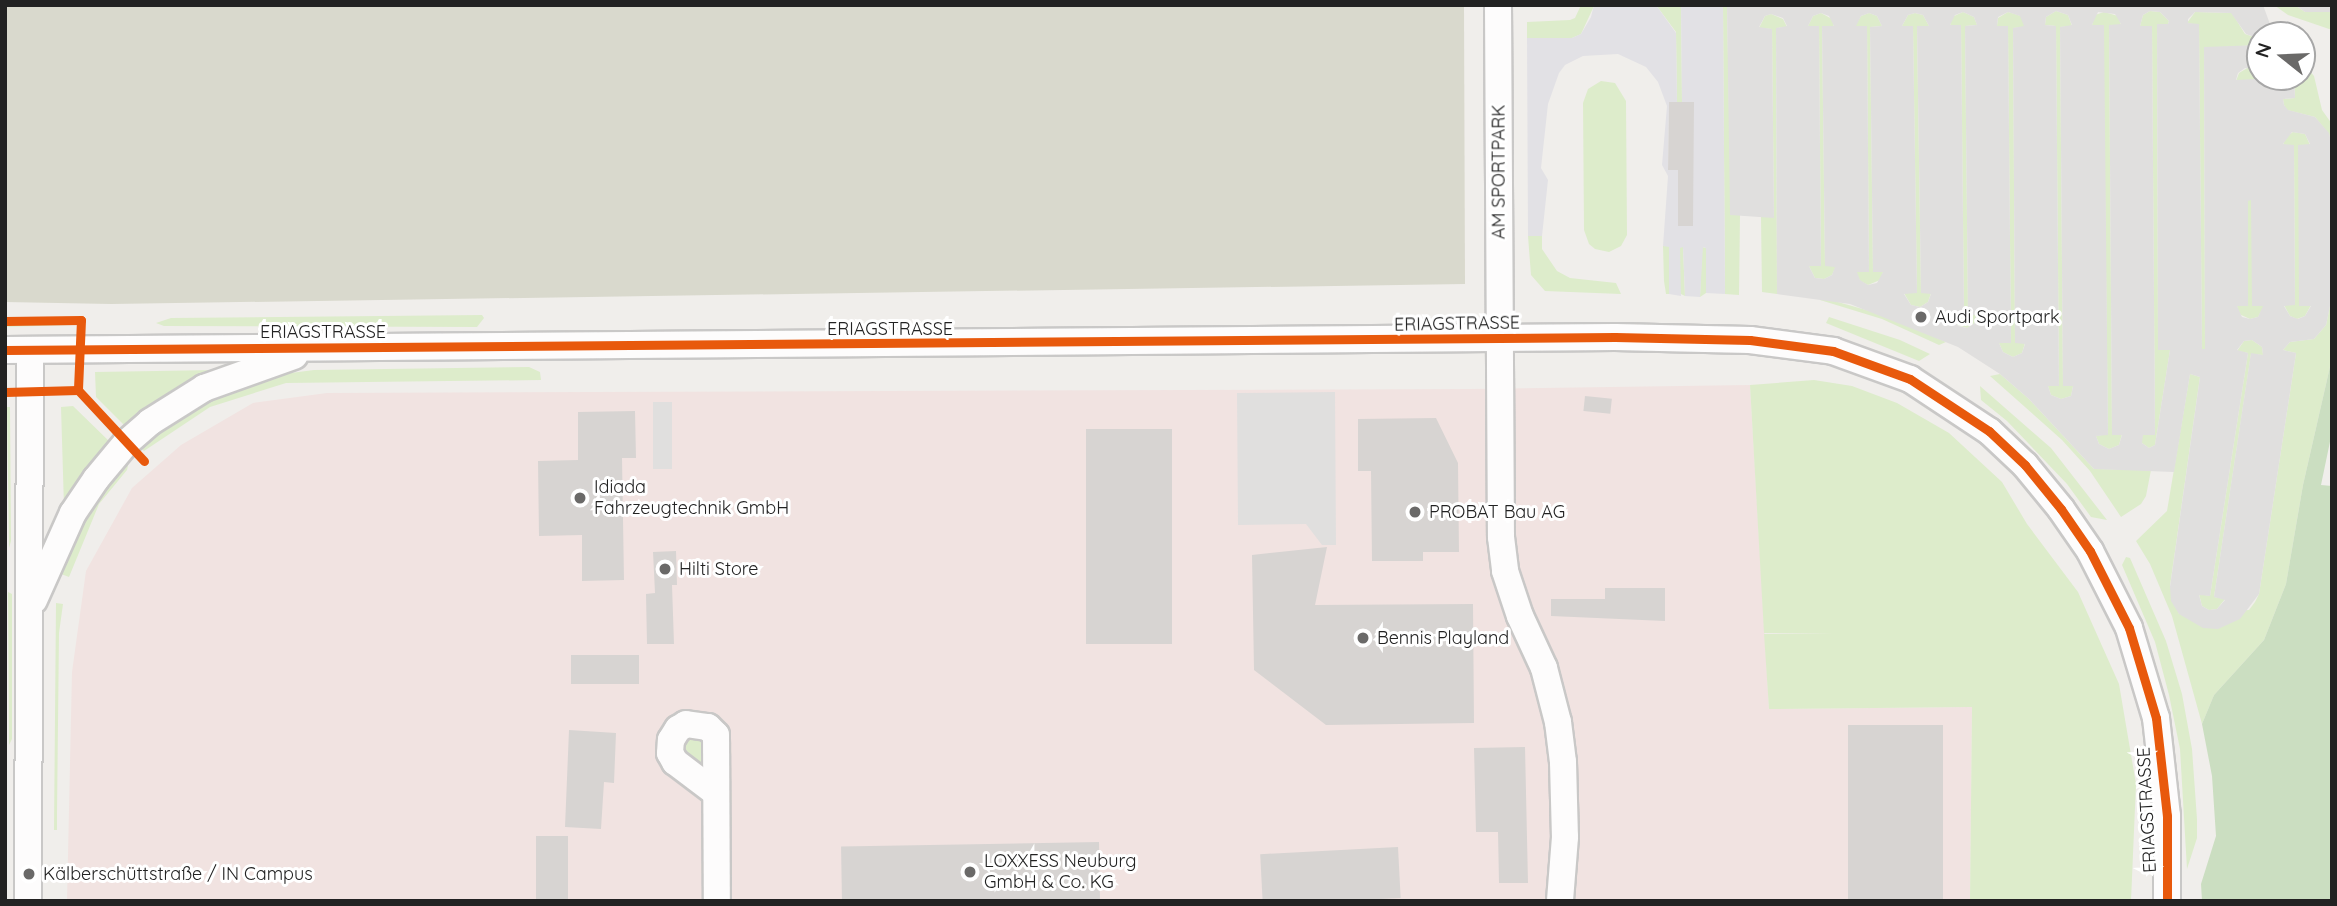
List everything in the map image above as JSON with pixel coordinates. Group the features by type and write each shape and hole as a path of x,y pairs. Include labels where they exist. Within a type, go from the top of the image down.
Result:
{"street":[{"name":"AM SPORTPARK","path":"1498,5 1501,537 1505,571 1520,616 1544,668 1558,722 1563,762 1565,838 1560,901"},
{"name":"ERIAGSTRASSE","path":"28,901 29,613 18,350 1499,339 1751,340 1833,351 1866,360 1910,379 1946,400 1998,439 2025,465 2054,500 2090,551 2129,628 2155,718 2166,816 2166,901"},
{"path":"29,613 73,513 96,479 126,443 159,416 204,388 320,348"},
{"path":"716,793 717,901"}],"shaded area":[{"path":"5,5 1464,5 1465,284 111,304 5,302"},
{"path":"1594,5 1656,5 1676,33 1677,102 1669,102 1668,169 1678,170 1678,226 1692,226 1682,102 1681,5 1723,5 1725,294 1706,293 1706,248 1703,247 1700,297 1685,296 1683,247 1680,248 1681,296 1669,294 1669,247 1663,246 1668,176 1662,165 1667,106 1658,82 1646,67 1618,54 1583,56 1565,65 1559,73 1548,104 1541,168 1548,180 1542,236 1528,236 1527,38 1572,38 1581,34 1591,17"},
{"name":"Audi Sportpark","path":"2263,5 2269,21 2246,21 2246,34 2231,13 2195,12 2188,19 2188,23 2199,24 2202,349 2205,349 2204,47 2246,46 2246,68 2238,73 2236,80 2246,79 2246,91 2295,91 2295,98 2283,99 2284,105 2288,110 2315,117 2329,133 2332,145 2330,306 2326,325 2314,339 2290,342 2283,350 2296,353 2259,594 2240,619 2218,629 2203,628 2179,614 2171,601 2170,587 2200,377 2190,374 2174,472 2094,469 2029,399 2000,374 1958,347 1850,304 1777,294 1776,28 1787,26 1783,18 1771,14 1765,16 1759,27 1772,29 1774,218 1730,215 1727,6","holes":["2056,11 2068,15 2072,25 2060,27 2063,386 2073,386 2071,396 2061,399 2051,395 2048,386 2059,386 2056,26 2045,25 2046,17","2150,11 2160,12 2169,21 2168,24 2157,24 2158,350 2170,350 2155,445 2149,448 2142,443 2143,435 2155,435 2152,26 2140,26 2143,15","1963,12 1974,17 1977,25 1965,26 1968,315 1978,315 1975,323 1967,328 1958,326 1952,315 1964,315 1961,25 1950,25 1955,15","2008,12 2020,16 2024,26 2013,28 2015,343 2025,344 2022,353 2013,357 2003,352 1999,343 2011,343 2008,26 1997,26 1998,17","2098,12 2115,14 2121,24 2109,25 2112,435 2122,435 2119,445 2109,449 2099,444 2096,436 2108,435 2104,25 2092,25","1821,13 1829,16 1834,26 1822,26 1825,266 1835,267 1832,275 1824,279 1815,278 1809,266 1821,266 1819,26 1808,26 1813,16","1869,13 1877,16 1882,26 1870,27 1873,272 1883,272 1877,283 1868,285 1860,280 1857,272 1869,272 1867,26 1856,26 1861,16","1908,15 1923,15 1929,26 1917,26 1921,293 1931,294 1928,302 1920,307 1911,305 1904,294 1917,293 1913,26 1902,26","2292,132 2305,134 2310,144 2298,145 2299,306 2311,306 2305,316 2298,319 2290,316 2284,306 2295,305 2294,145 2283,144","2251,200 2252,306 2263,306 2258,317 2250,319 2242,317 2237,306 2248,306 2248,201","2252,340 2262,347 2263,355 2251,353 2214,597 2225,600 2217,609 2209,610 2202,606 2199,595 2210,596 2248,353 2237,350 2244,341"]},
{"path":"2295,5 2332,5 2332,12 2305,12"},
{"path":"1750,385 1769,709 1972,707 1970,901 67,901 72,672 86,571 132,488 181,445 253,403 327,393 1470,389"},
{"path":"1335,392 1336,545 1322,545 1306,524 1238,525 1237,393"},
{"path":"653,402 672,402 672,469 653,469"}],"green space":[{"path":"1581,5 1594,6 1581,34 1572,38 1527,38 1527,22 1570,20 1575,18"},
{"path":"1656,5 1681,5 1682,102 1677,102 1676,32"},
{"path":"1723,5 1733,5 1727,6 1731,215 1740,215 1739,295 1725,294"},
{"path":"2274,5 2295,5 2305,12 2332,12 2332,30 2316,25 2316,21 2306,21 2288,15"},
{"path":"2056,11 2068,15 2072,26 2060,27 2063,385 2073,386 2071,396 2061,399 2051,395 2048,386 2059,385 2056,26 2045,25 2046,17"},
{"path":"2150,11 2160,12 2169,21 2168,24 2157,25 2158,349 2170,350 2155,445 2149,448 2142,443 2142,435 2155,434 2152,27 2140,26 2143,15"},
{"path":"1963,12 1974,17 1977,25 1965,26 1968,314 1978,315 1975,323 1967,328 1955,324 1952,315 1964,314 1961,26 1950,26 1952,17"},
{"path":"2008,12 2021,16 2025,27 2013,28 2015,343 2025,343 2022,353 2013,357 2003,352 1999,343 2011,342 2008,27 1997,26 1998,18"},
{"path":"2104,12 2118,16 2121,25 2109,26 2112,434 2122,434 2119,445 2109,449 2099,444 2096,436 2108,434 2103,25 2092,25 2095,15"},
{"path":"2195,12 2232,13 2246,34 2246,46 2204,48 2205,349 2202,349 2199,25 2187,23"},
{"path":"1821,13 1832,19 1834,27 1822,27 1825,265 1836,266 1832,275 1824,279 1815,278 1809,266 1821,265 1819,27 1808,26 1813,16"},
{"path":"1869,13 1877,16 1882,26 1870,27 1873,271 1883,272 1880,280 1868,285 1860,281 1856,272 1869,271 1867,27 1855,26 1861,16"},
{"path":"1771,14 1783,19 1787,27 1776,28 1777,294 1762,292 1761,217 1774,217 1772,29 1759,28 1765,16"},
{"path":"1908,15 1923,15 1929,26 1917,27 1921,293 1931,293 1928,302 1920,307 1911,305 1904,293 1917,293 1913,27 1902,26"},
{"path":"2246,69 2246,81 2236,81 2239,73"},
{"path":"1601,81 1615,83 1626,101 1627,235 1621,246 1609,252 1595,249 1589,244 1584,230 1583,103 1588,89"},
{"path":"2316,84 2322,110 2332,124 2332,145 2329,134 2315,117 2287,110 2283,99 2295,98 2295,91 2316,91"},
{"path":"2293,132 2305,134 2310,145 2299,145 2299,305 2311,305 2305,316 2297,319 2290,316 2284,305 2295,305 2294,145 2283,145 2286,137"},
{"path":"2248,200 2252,200 2252,305 2264,306 2258,317 2250,319 2239,314 2237,306 2247,306"},
{"path":"2332,231 2332,358 2303,485 2286,584 2264,640 2214,695 2202,724 2172,616 2150,564 2136,541 2167,511 2190,374 2200,377 2170,586 2179,614 2249,610 2255,602 2259,594 2296,353 2283,350 2290,342 2314,339 2326,325 2330,306"},
{"path":"1528,236 1542,236 1542,249 1557,271 1570,278 1616,283 1621,294 1545,291 1531,275"},
{"path":"1663,246 1669,246 1669,294 1666,294 1664,281"},
{"path":"1680,247 1683,247 1685,296 1679,293"},
{"path":"1702,247 1706,248 1706,293 1700,297"},
{"path":"1820,297 1884,315 1946,342 1939,345 1882,319 1820,300"},
{"path":"482,315 484,318 477,327 164,326 156,323 171,318"},
{"path":"1829,317 1900,340 1930,354 1919,361 1826,323"},
{"path":"73,323 72,325 5,327 5,324"},
{"path":"2252,340 2262,347 2263,355 2251,354 2214,597 2225,599 2217,609 2209,610 2202,606 2199,594 2210,596 2248,353 2237,351 2244,341"},
{"path":"2332,358 2332,432 2321,485 2332,486 2332,901 2202,901 2201,884 2216,836 2212,776 2202,724 2214,695 2264,640 2286,584 2303,485"},
{"path":"529,367 540,372 541,380 286,383 210,407 144,451 138,445 160,427 229,389 283,374 314,370"},
{"path":"217,370 127,428 96,397 95,372"},
{"path":"2000,374 2029,399 2094,469 2151,470 2146,496 2141,504 2121,517 2090,471 2062,440 1990,376"},
{"path":"1814,380 1852,386 1897,403 1949,433 2002,482 2027,524 2078,592 2119,684 2136,784 2131,901 1970,901 1972,707 1769,709 1764,634 1834,633 1764,633 1750,385"},
{"path":"1980,386 2051,448 2107,520 2091,517 2067,484 2007,421 1981,400"},
{"path":"73,406 111,443 83,475 64,507 61,407"},
{"path":"7,407 10,407 9,548"},
{"path":"126,459 129,461 127,470 99,504 69,577 61,574 77,527"},
{"path":"2126,557 2130,558 2166,641 2182,694 2192,749 2197,819 2197,838 2187,869 2180,749 2155,642 2122,565"},
{"path":"8,592 12,594 12,739 9,745"},
{"path":"56,603 63,604 59,633 57,830 54,830"},
{"path":"703,735 705,770 681,751 688,736"}],"building":[{"path":"1669,102 1694,102 1693,226 1678,226 1678,170 1668,170"},
{"path":"1585,396 1612,399 1610,414 1583,411"},
{"name":"Idiada Fahrzeugtechnik GmbH","path":"635,411 636,458 622,458 624,580 582,581 582,535 539,536 538,461 578,460 578,412"},
{"name":"PROBAT Bau AG","path":"1436,418 1458,463 1459,552 1423,552 1423,561 1372,561 1371,471 1358,471 1358,419"},
{"path":"1086,429 1172,429 1172,644 1086,644"},
{"name":"Bennis Playland","path":"1327,547 1315,605 1473,604 1474,723 1326,725 1254,670 1252,555"},
{"path":"676,551 677,585 672,585 674,644 647,644 646,594 655,593 653,552"},
{"path":"1605,588 1665,588 1665,621 1551,616 1551,599 1605,599"},
{"path":"571,655 639,655 639,684 571,684"},
{"path":"1848,725 1943,725 1943,901 1848,901"},
{"path":"569,730 616,733 614,783 604,782 601,829 565,827"},
{"path":"1525,747 1528,883 1499,883 1498,832 1476,832 1474,748"},
{"path":"536,836 568,836 568,900 536,900"},
{"name":"LOXXESS Neuburg GmbH & Co. KG","path":"1099,842 1100,901 842,901 841,847"},
{"path":"1398,847 1401,898 1263,901 1260,854"}],"cycle path":[{"path":"5,321 81,320 78,390"},
{"path":"5,350 1615,337 1750,340 1833,351 1910,379 1989,431 2025,465 2061,509 2090,551 2129,628 2156,718 2167,816 2167,901"},
{"path":"5,392 78,390 144,461"}],"place":[{"name":"Audi Sportpark","path":"1921,317"},
{"name":"Idiada Fahrzeugtechnik GmbH","path":"580,498"},
{"name":"PROBAT Bau AG","path":"1415,512"},
{"name":"Hilti Store","path":"665,569"},
{"name":"Bennis Playland","path":"1363,638"},
{"name":"LOXXESS Neuburg GmbH & Co. KG","path":"970,872"},
{"name":"Kälberschüttstraße / IN Campus","path":"29,874"}]}
